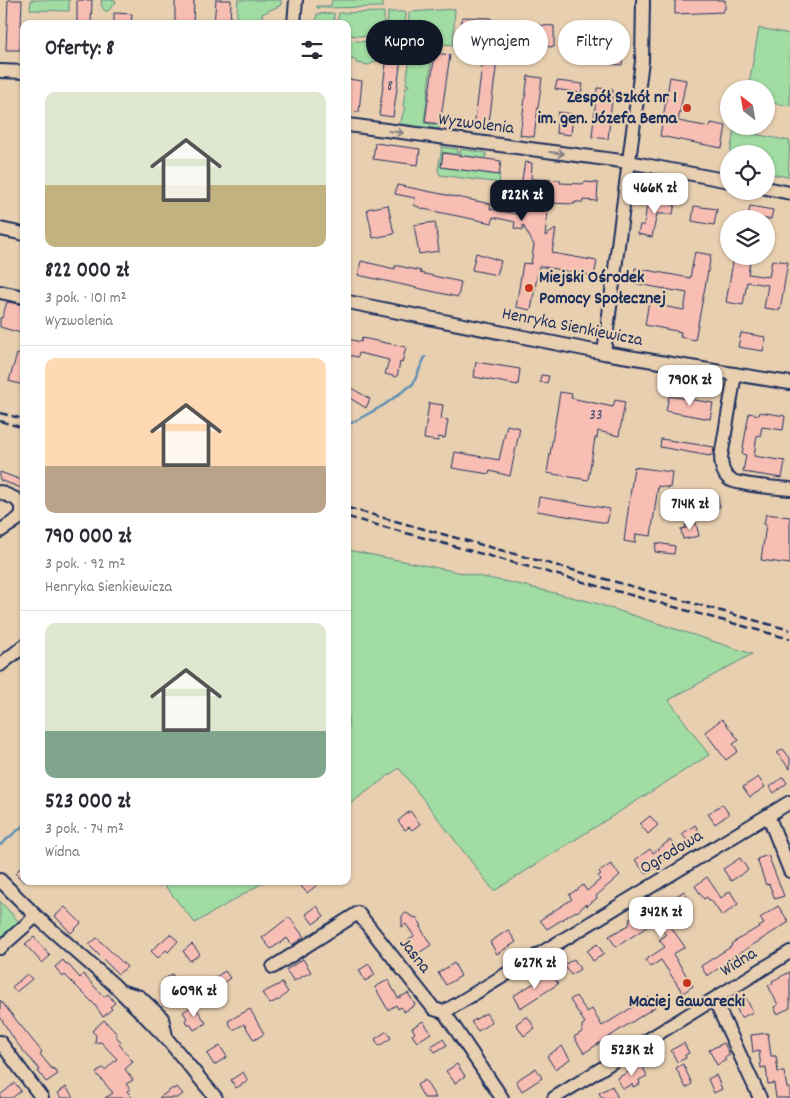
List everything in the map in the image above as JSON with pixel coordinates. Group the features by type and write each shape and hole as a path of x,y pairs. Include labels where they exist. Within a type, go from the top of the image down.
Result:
{"street":[{"path":"294,20 296,0"},
{"path":"604,353 642,61 643,0"},
{"path":"0,71 20,72"},
{"name":"Wyzwolenia","path":"351,125 629,162 720,179"},
{"path":"775,190 790,193"},
{"path":"0,229 20,233"},
{"path":"0,292 20,296"},
{"name":"Henryka Sienkiewicza","path":"351,303 604,353 790,383"},
{"path":"735,374 721,457 721,466 724,474 730,480 740,483 790,489"},
{"path":"0,492 16,499 20,504"},
{"path":"0,531 20,516"},
{"path":"0,665 20,649"},
{"name":"Ogrodowa","path":"444,1012 790,802"},
{"path":"768,815 790,871"},
{"path":"0,880 36,916 120,991 167,1039 216,1098"},
{"name":"Jasna","path":"273,967 358,913 434,1009 444,1012 502,1098"},
{"path":"0,948 36,916"},
{"name":"Widna","path":"554,1098 790,952"},
{"path":"714,999 760,1098"},
{"path":"0,1042 42,1098"}],"green space":[{"path":"31,0 69,0 69,11 32,10 30,9"},
{"path":"101,0 115,0 116,2 108,11 105,11"},
{"path":"238,0 281,0 281,5 262,14 262,20 236,20"},
{"path":"332,0 383,0 383,7 317,8 317,6 331,6"},
{"path":"455,9 453,45 443,44 443,20 409,20 409,12"},
{"path":"384,12 384,20 366,20 366,37 351,35 351,20 338,20 339,13"},
{"path":"388,12 406,12 405,20 388,20"},
{"path":"334,13 334,20 316,20 317,14"},
{"path":"759,28 790,34 790,106 775,104 775,80 750,80"},
{"path":"351,40 366,42 366,65 356,63 356,60 351,59"},
{"path":"409,65 431,65 424,123 440,125 439,129 400,124 405,107 403,106 406,87 409,85 406,84"},
{"path":"733,135 759,135 790,141 788,177 775,175 775,145 732,145"},
{"path":"442,147 458,149 457,155 443,152 441,167 499,175 500,183 440,175 438,170"},
{"path":"461,149 486,153 485,159 460,155"},
{"path":"351,551 513,583 592,602 752,654 669,700 709,755 494,891 399,768 351,803"},
{"path":"164,885 259,885 195,923"},
{"path":"0,901 19,922 0,938"}],"building":[{"path":"8,0 22,0 20,50 6,50"},
{"path":"77,0 92,0 91,20 77,20"},
{"path":"175,0 194,0 193,20 175,20"},
{"path":"216,0 231,0 230,20 214,20"},
{"path":"675,0 725,0 725,9 723,12 675,14"},
{"path":"114,13 132,14 131,20 114,20"},
{"path":"462,17 491,18 491,20 462,20"},
{"path":"548,26 554,26 554,47 548,46"},
{"path":"443,54 450,55 440,124 425,122 433,65 443,65"},
{"path":"386,65 400,65 393,117 379,115"},
{"path":"482,65 496,65 488,130 474,128"},
{"path":"528,76 542,78 534,137 520,135"},
{"path":"670,77 686,80 678,121 710,127 711,123 720,125 720,135 724,135 723,145 720,145 720,148 660,136"},
{"path":"351,79 362,81 359,112 351,111"},
{"path":"557,81 583,84 581,93 555,89"},
{"path":"597,88 613,89 608,139 592,137"},
{"path":"558,112 573,114 571,135 556,133"},
{"path":"375,143 420,149 418,165 373,159"},
{"path":"443,153 501,161 499,175 441,167"},
{"path":"525,162 532,163 531,179 560,180 560,183 598,183 597,201 583,200 583,202 575,202 575,204 549,203 545,236 556,229 552,253 597,261 594,276 539,266 531,310 516,307 523,263 531,264 534,245 523,225 523,230 514,228 515,222 493,217 492,223 423,209 414,205 415,198 395,194 397,185 491,204 490,209 516,214"},
{"path":"648,198 675,203 673,214 657,214 652,237 638,234 640,225 644,225"},
{"path":"388,205 394,234 373,238 367,209"},
{"path":"694,206 717,209 714,225 692,221"},
{"path":"750,206 773,210 749,210"},
{"path":"435,222 439,251 419,254 414,225"},
{"path":"695,252 711,255 695,340 680,337 681,332 645,325 649,301 658,303 657,305 684,310 687,293 633,283 635,268 690,278"},
{"path":"476,253 501,261 497,275 472,270"},
{"path":"775,260 788,262 780,310 764,308 768,285 747,282 743,305 726,302 732,265 750,265 748,274 769,277 771,265 775,265"},
{"path":"361,261 395,269 395,266 399,266 421,271 420,273 461,282 458,297 358,275"},
{"path":"7,302 20,304 20,333 0,327 0,318 2,318"},
{"path":"741,333 766,337 763,351 738,347"},
{"path":"362,338 406,347 397,377 385,374 389,360 359,353 358,357 351,356 351,340 361,342"},
{"path":"17,354 20,355 20,384 9,381"},
{"path":"476,362 520,369 518,385 474,377"},
{"path":"541,375 549,376 547,383 540,382"},
{"path":"351,388 370,399 366,408 351,399"},
{"path":"560,392 572,394 571,398 613,407 615,400 625,402 619,436 598,431 597,438 595,438 588,480 547,473"},
{"path":"669,396 713,403 710,419 666,411"},
{"path":"429,403 443,405 441,419 448,420 445,438 438,437 438,441 424,439"},
{"path":"760,412 785,416 783,430 762,427 760,436 757,435 754,456 785,461 782,478 743,472 746,455 742,454 749,413 759,415"},
{"path":"507,425 520,428 510,476 490,471 489,474 452,468 455,452 499,460"},
{"path":"661,439 714,447 713,455 660,447"},
{"path":"634,467 672,472 670,488 658,486 651,536 636,534 635,543 624,541"},
{"path":"0,472 20,480 20,488 0,480"},
{"path":"717,495 720,507 705,511 702,499"},
{"path":"539,497 610,509 607,523 537,511"},
{"path":"766,514 790,517 790,564 761,560"},
{"path":"696,523 699,536 683,539 681,529 686,528 685,525"},
{"path":"656,543 675,546 674,554 655,552"},
{"path":"722,719 739,740 733,744 738,751 726,760 705,732"},
{"path":"783,749 790,758 790,769 777,753"},
{"path":"758,777 765,787 750,797 743,787"},
{"path":"783,777 787,783 774,793 770,787"},
{"path":"722,804 729,814 715,824 708,814"},
{"path":"410,811 420,824 412,830 409,827 405,830 398,821"},
{"path":"650,816 658,825 648,834 640,824"},
{"path":"695,825 701,834 689,843 682,834"},
{"path":"670,840 678,850 646,874 635,860 650,849 653,853"},
{"path":"768,855 784,896 775,899 769,884 766,885 757,859"},
{"path":"740,858 748,870 731,881 723,869"},
{"path":"611,864 620,875 587,906 586,904 577,912 547,929 540,920 572,899 569,895 583,885 587,891 600,880 598,876 601,874 599,872"},
{"path":"20,868 20,878 15,873"},
{"path":"707,877 721,898 730,891 738,904 722,916 711,900 707,897 704,899 695,886"},
{"path":"302,885 317,885 307,893"},
{"path":"684,891 689,901 671,912 673,915 666,920 685,947 673,954 693,986 683,993 661,960 650,967 645,960 665,947 659,940 666,935 656,921 616,947 609,936 629,925 630,918 640,920"},
{"path":"317,906 324,916 313,924 306,914"},
{"path":"778,906 789,922 707,976 701,966 732,946 731,944 764,924 760,918"},
{"path":"65,907 81,923 71,933 55,916"},
{"path":"406,913 416,917 431,945 417,954 408,940 414,936 406,924 402,927 402,916"},
{"path":"289,917 304,937 292,945 287,938 271,949 262,938"},
{"path":"508,930 516,942 497,954 490,942"},
{"path":"170,934 178,941 168,952 166,950 158,958 151,951"},
{"path":"34,937 50,956 42,963 25,944"},
{"path":"97,938 127,967 118,974 89,945"},
{"path":"192,944 200,954 190,961 183,951"},
{"path":"597,944 604,954 593,961 587,951"},
{"path":"303,959 311,972 294,981 286,970"},
{"path":"574,959 580,969 571,975 564,965"},
{"path":"63,960 80,978 83,974 104,997 108,994 115,1003 110,1007 112,1009 103,1017 95,1005 65,975 63,977 55,967"},
{"path":"454,963 461,976 446,985 438,973"},
{"path":"369,964 375,975 365,981 359,970"},
{"path":"225,971 230,978 209,993 204,985"},
{"path":"790,972 790,1008 777,1014 774,1007 778,1005 768,985"},
{"path":"551,973 558,984 520,1008 513,996"},
{"path":"27,974 32,979 16,992 12,987"},
{"path":"172,974 184,991 174,998 162,981"},
{"path":"388,980 398,998 408,993 415,1005 404,1012 401,1007 398,1009 396,1005 388,1010 375,987"},
{"path":"282,983 288,992 278,1001 270,1004 262,993"},
{"path":"576,996 587,1012 592,1009 602,1026 649,997 655,1007 584,1053 574,1037 582,1032 582,1025 585,1023 570,1000"},
{"path":"746,998 753,1012 741,1018 736,1007 741,1005 740,1001"},
{"path":"0,1000 42,1052 40,1054 58,1074 46,1082 38,1071 40,1070 16,1042 0,1017"},
{"path":"194,1005 206,1023 194,1030 185,1021 187,1018 183,1012"},
{"path":"250,1009 264,1034 254,1040 244,1024 233,1030 228,1021"},
{"path":"486,1013 492,1022 478,1031 471,1022"},
{"path":"527,1016 535,1028 524,1036 516,1024"},
{"path":"104,1020 117,1034 115,1035 121,1042 119,1044 133,1062 125,1069 133,1080 126,1084 130,1089 127,1091 132,1098 105,1098 113,1093 96,1073 102,1068 105,1070 117,1059 101,1042 95,1043 96,1035 92,1031"},
{"path":"423,1021 431,1033 417,1042 412,1035 415,1033 412,1028"},
{"path":"387,1031 391,1038 379,1046 375,1039"},
{"path":"768,1033 771,1056 776,1056 778,1072 784,1072 787,1088 790,1088 790,1098 776,1098 774,1083 768,1084 766,1067 761,1068 759,1051 753,1052 751,1035"},
{"path":"443,1039 447,1045 435,1052 431,1046"},
{"path":"684,1043 689,1053 685,1055 686,1058 677,1062 671,1050"},
{"path":"724,1043 730,1055 724,1058 726,1060 717,1065 709,1050"},
{"path":"220,1046 227,1057 214,1065 207,1054"},
{"path":"562,1046 570,1059 555,1069 547,1056"},
{"path":"457,1064 465,1076 455,1083 446,1071"},
{"path":"683,1064 692,1084 686,1088 676,1068"},
{"path":"642,1065 647,1076 639,1080 640,1084 633,1087 632,1084 623,1089 617,1078"},
{"path":"536,1068 542,1078 522,1091 516,1081"},
{"path":"243,1072 248,1081 236,1088 231,1080"},
{"path":"716,1075 722,1089 714,1093 708,1079"},
{"path":"425,1080 436,1098 424,1098 417,1085"},
{"path":"15,1083 21,1091 12,1098 0,1098 0,1095"},
{"path":"612,1086 618,1098 602,1098 599,1093"},
{"path":"66,1087 74,1098 61,1098 58,1093"},
{"path":"177,1087 183,1094 177,1098 159,1098 173,1088"}],"waterway":[{"path":"351,423 384,405 413,384 425,357"},
{"path":"0,845 20,828"}],"railway":[{"path":"0,413 20,418"},
{"path":"0,421 20,427"},
{"path":"351,509 790,630"},
{"path":"351,518 790,639"}],"place":[{"name":"Zespół Szkół nr 1 im. gen. Józefa Bema","path":"687,108"},
{"name":"Miejski Ośrodek Pomocy Społecznej","path":"529,288"},
{"name":"Maciej Gawarecki","path":"687,983"}]}
